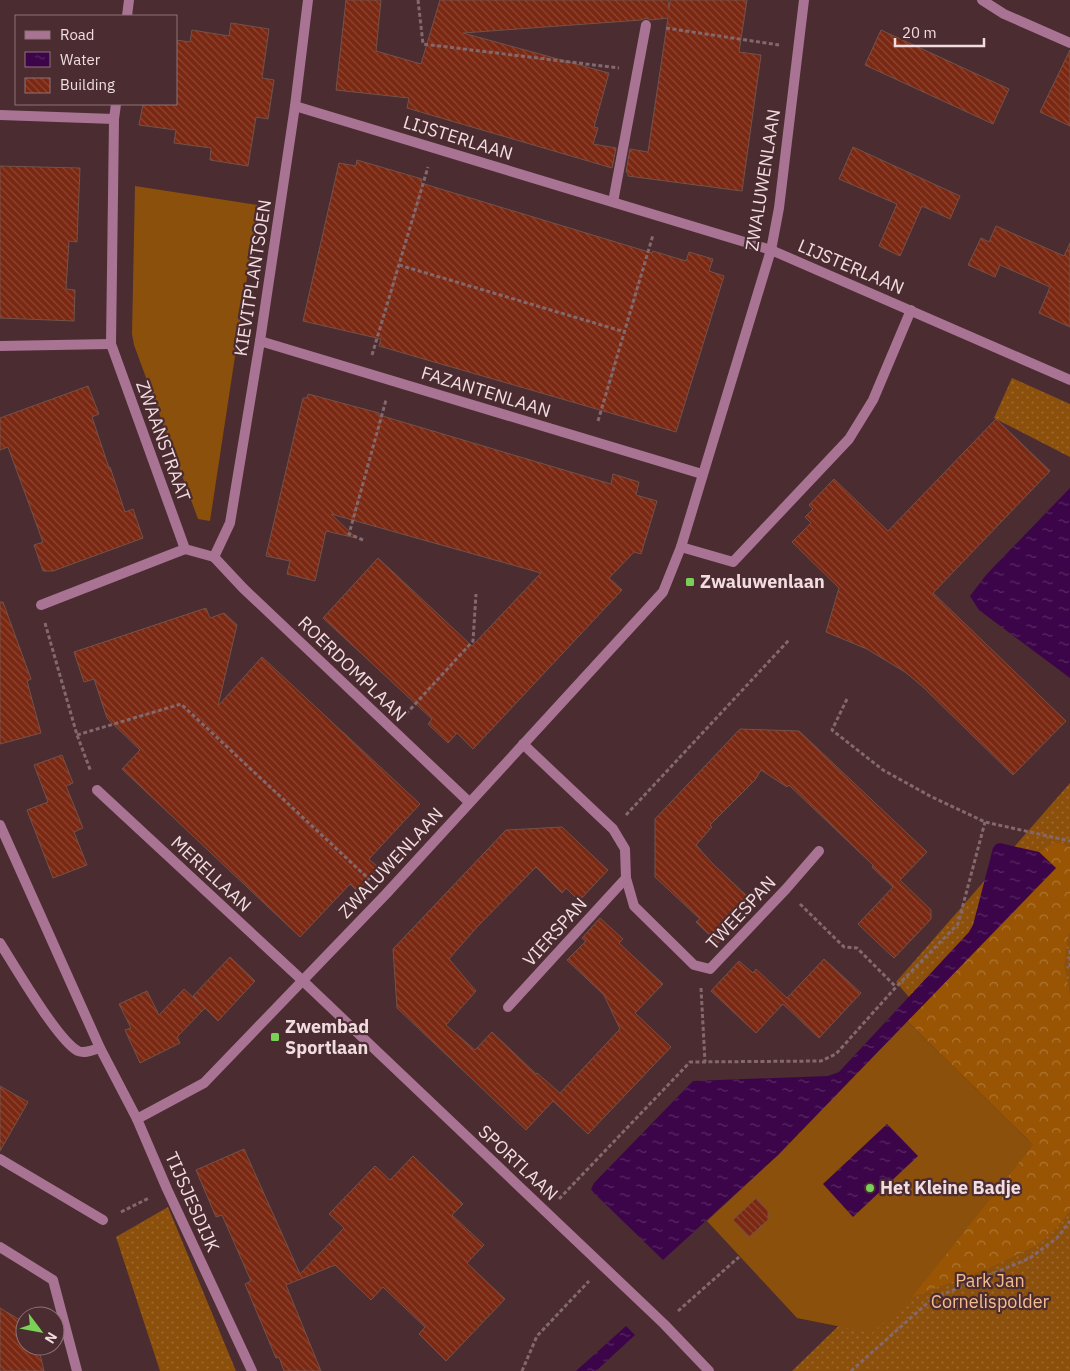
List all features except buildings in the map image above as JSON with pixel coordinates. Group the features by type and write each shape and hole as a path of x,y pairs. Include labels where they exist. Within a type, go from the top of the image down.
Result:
{"street":[{"path":"127,15 129,0"},
{"name":"KIEVITPLANTSOEN","path":"214,557 230,523 295,106 308,0"},
{"name":"ZWALUWENLAAN","path":"137,1119 204,1083 386,894 663,592 681,547 771,250 804,0"},
{"path":"982,0 1004,14 1070,43"},
{"path":"613,202 646,24"},
{"path":"0,346 111,344 114,119 116,105"},
{"name":"LIJSTERLAAN","path":"295,106 771,250 1070,380"},
{"path":"0,115 114,119"},
{"path":"681,547 733,562 849,439 873,400 911,310"},
{"name":"FAZANTENLAAN","path":"260,340 702,474"},
{"name":"ZWAANSTRAAT","path":"111,344 185,549"},
{"path":"41,605 185,549 214,557"},
{"name":"ROERDOMPLAAN","path":"214,557 243,588 469,802"},
{"name":"TWEESPAN","path":"523,744 613,829 625,849 626,878 634,906 694,965 710,969 786,889 819,851"},
{"name":"MERELLAAN","path":"97,790 303,981"},
{"name":"TIJSJESDIJK","path":"0,825 100,1048 137,1119 167,1189 252,1371"},
{"name":"VIERSPAN","path":"508,1007 626,878"},
{"path":"0,943 47,1015 70,1045 84,1053 100,1048"},
{"name":"SPORTLAAN","path":"303,981 603,1265 709,1371"},
{"path":"0,1159 103,1220"},
{"path":"0,1247 53,1280 77,1371"}],"path":[{"path":"418,0 423,44 637,70"},
{"path":"646,24 799,49"},
{"path":"367,373 433,148"},
{"path":"592,441 659,216"},
{"path":"399,265 625,332"},
{"path":"362,540 349,534 392,380"},
{"path":"392,729 473,641 476,594"},
{"path":"41,605 77,735 97,790"},
{"path":"613,829 789,640"},
{"path":"847,699 832,730 883,770 930,796 984,822 1070,841"},
{"path":"77,735 181,704 386,894"},
{"path":"546,1212 690,1062 821,1061 836,1054 896,987 958,924 984,822"},
{"path":"786,889 844,947 857,948 896,987"},
{"path":"1070,950 1070,967"},
{"path":"705,1062 701,986 710,969"},
{"path":"103,1220 167,1189"},
{"path":"851,1371 932,1299 1030,1258 1057,1238 1070,1221"},
{"path":"664,1324 739,1257"},
{"path":"522,1371 537,1336 603,1265"}],"green space":[{"path":"135,186 258,205 210,521 198,519 134,345 132,334"},
{"path":"1012,378 1070,404 1070,457 994,418"},
{"name":"Park Jan Cornelispolder","path":"1070,783 1070,1371 792,1371 1031,1139 896,982"},
{"path":"1055,842 1070,847 1070,932 1064,965 1070,995 1070,1210 1058,1226 1037,1245 993,1266 912,1297 1033,1145 907,1021 1056,868 1040,852"},
{"name":"Het Kleine Badje","path":"907,1021 1033,1145 912,1297 872,1333 797,1318 707,1221 778,1155"},
{"path":"168,1207 236,1371 160,1371 116,1237"}],"water":[{"path":"1070,488 1070,678 979,610 970,596 986,575"},
{"path":"1000,843 1039,852 1056,868 778,1155 663,1260 594,1193 591,1189 594,1183 693,1081 828,1076 839,1072 969,932 973,925 993,848 996,844"},
{"path":"887,1124 918,1156 853,1217 823,1184"},
{"path":"626,1326 635,1335 596,1371 576,1371"}],"place":[{"name":"Zwaluwenlaan","path":"690,582"},
{"name":"Zwembad Sportlaan","path":"275,1037"},
{"name":"Het Kleine Badje","path":"870,1188"}]}
